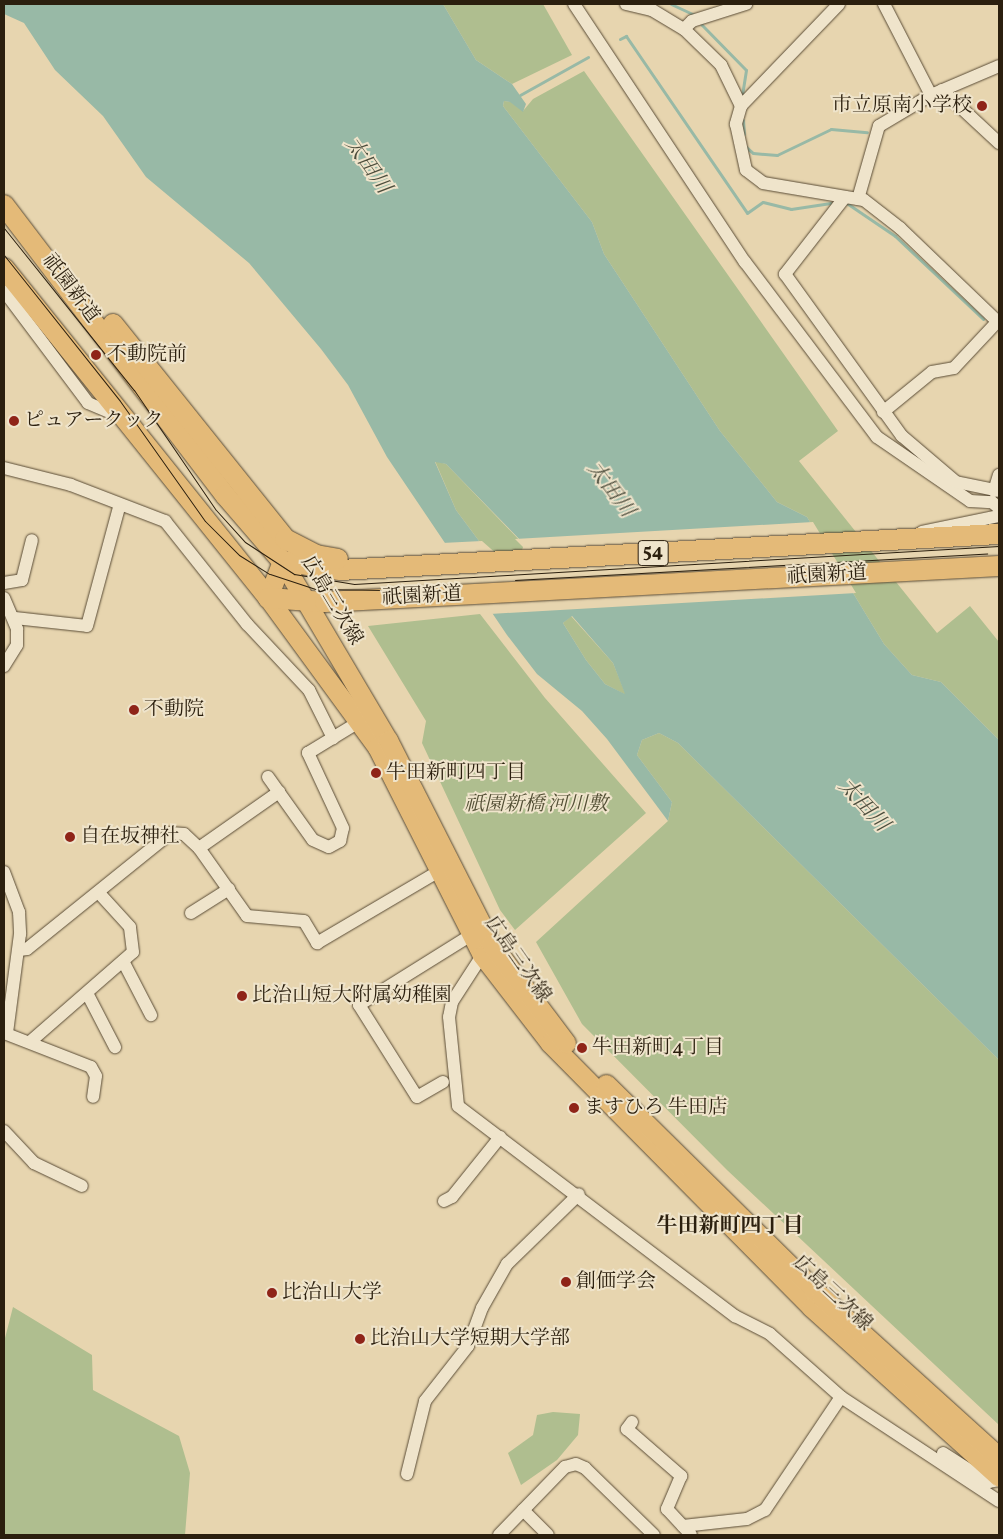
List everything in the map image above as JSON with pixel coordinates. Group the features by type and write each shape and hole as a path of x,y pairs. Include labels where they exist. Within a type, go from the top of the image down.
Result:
{"highway":[{"name":"祇園新道","path":"4,205 225,495 289,554 306,567 340,570 999,534"},
{"name":"祇園新道","path":"4,268 8,287 121,417 268,598 334,604 999,566"},
{"name":"祇園新道","path":"289,554 343,559 825,534 862,541"}],"main road":[{"name":"広島三次線","path":"289,554 268,598 365,718"},
{"name":"広島三次線","path":"289,554 304,602 323,633 443,869 487,949 550,1043 649,1148 811,1307 999,1478"},
{"path":"323,633 334,604"},
{"name":"広島三次線","path":"443,869 471,935 487,949 561,1037 658,1138 821,1296 999,1457"}],"street":[{"path":"574,4 745,262 877,437 970,501 992,502 999,508"},
{"path":"626,4 640,5 684,29 720,64 741,106"},
{"path":"684,29 692,21 746,4"},
{"path":"839,4 741,106 736,124 746,170 763,183 852,198 900,228 998,323 954,368 932,372 883,412"},
{"path":"884,4 937,92 999,143"},
{"path":"999,66 937,92 879,126 852,198 785,274 902,436 956,482 997,491 999,475"},
{"path":"4,468 71,485 165,521 247,624 309,690 333,738"},
{"path":"15,618 87,626 120,504"},
{"path":"900,539 999,516"},
{"path":"4,583 22,580 32,540"},
{"path":"4,598 15,618 17,645 4,666"},
{"path":"268,777 313,840 329,847 340,841 343,828 308,753 365,718"},
{"path":"199,848 279,792"},
{"path":"19,950 27,949 171,833 184,834 199,848 247,916 304,921 317,943 443,869"},
{"path":"4,872 19,912 19,950 5,1033 31,1041 90,1068 96,1076 93,1097"},
{"path":"190,912 229,889"},
{"path":"31,1041 133,952 130,927 98,892"},
{"path":"443,1082 417,1096 359,1005 471,935"},
{"path":"487,949 452,1002 453,1077 458,1106 579,1194 735,1316 770,1334 841,1397 999,1500"},
{"path":"123,961 152,1015"},
{"path":"86,992 115,1047"},
{"path":"4,1131 34,1163 82,1186"},
{"path":"444,1201 452,1197 500,1137"},
{"path":"408,1474 425,1401 468,1346 482,1308 507,1264 579,1194"},
{"path":"632,1422 627,1429 681,1476 667,1509 687,1531 747,1519 766,1510 841,1397"},
{"path":"918,1446 928,1444 988,1482 999,1478"},
{"path":"499,1535 565,1467 576,1464 585,1468 654,1535"},
{"path":"523,1510 548,1535"}],"green space":[{"path":"443,4 543,4 572,55 512,84 476,60"},
{"path":"584,71 838,431 799,461 937,633 970,606 999,642 999,740 941,682 912,675 884,644 807,517 777,502 720,431 604,254 592,222 503,106 504,101 511,102 523,111 533,99"},
{"path":"435,461 446,464 526,547 518,575 485,549 456,510"},
{"name":"祇園新橋 河川敷","path":"480,614 545,698 646,813 515,930 500,910 422,743 426,721 368,626"},
{"path":"571,616 613,663 626,695 605,684 586,660 563,623"},
{"path":"659,733 678,743 999,1060 999,1425 727,1170 582,1024 536,942 668,821 672,802 637,755 642,740"},
{"path":"13,1307 92,1355 93,1390 179,1436 190,1473 185,1535 4,1535 4,1342"},
{"path":"553,1412 580,1414 578,1435 557,1460 521,1485 508,1453 533,1435 537,1415"}],"water":[{"name":"太田川","path":"4,4 443,4 476,60 512,84 526,104 523,112 510,102 504,101 503,106 592,222 604,254 720,431 777,502 807,517 884,644 912,675 941,682 999,740 999,1060 678,743 659,733 642,740 637,755 672,802 668,821 607,739 582,711 537,674 507,635 387,457 348,385 321,349 249,263 146,177 103,116 55,70 24,23 4,14","holes":["435,462 446,464 526,546 517,575 485,549 456,510","572,616 613,663 625,694 605,684 586,660 563,623"]}],"pier":[{"path":"813,522 856,593 490,614 442,543 482,541 516,571 523,547 515,539"}],"waterway":[{"path":"671,4 695,15"},
{"path":"701,24 746,70 742,95"},
{"path":"620,39 626,36 747,213 763,202 791,209 831,203"},
{"path":"520,95 588,57"},
{"path":"743,120 744,134"},
{"path":"746,147 753,153 777,155 831,129 867,132"},
{"path":"848,204 895,236 983,319"}],"tram line":[{"path":"4,228 134,390 216,510 245,542 294,574 354,584 999,546"},
{"path":"4,255 120,401 205,521 239,555 270,574 315,589 385,590"},
{"path":"515,580 987,554"}],"place":[{"name":"市立原南小学校","path":"982,106"},
{"name":"不動院前","path":"96,355"},
{"name":"ピュアークック","path":"14,421"},
{"name":"不動院","path":"134,710"},
{"name":"牛田新町四丁目","path":"376,773"},
{"name":"自在坂神社","path":"70,837"},
{"name":"比治山短大附属幼稚園","path":"242,996"},
{"name":"牛田新町4丁目","path":"582,1048"},
{"name":"ますひろ 牛田店","path":"574,1108"},
{"name":"創価学会","path":"566,1282"},
{"name":"比治山大学","path":"272,1293"},
{"name":"比治山大学短期大学部","path":"360,1339"}],"district":[{"name":"牛田新町四丁目","path":"730,1227"}]}
